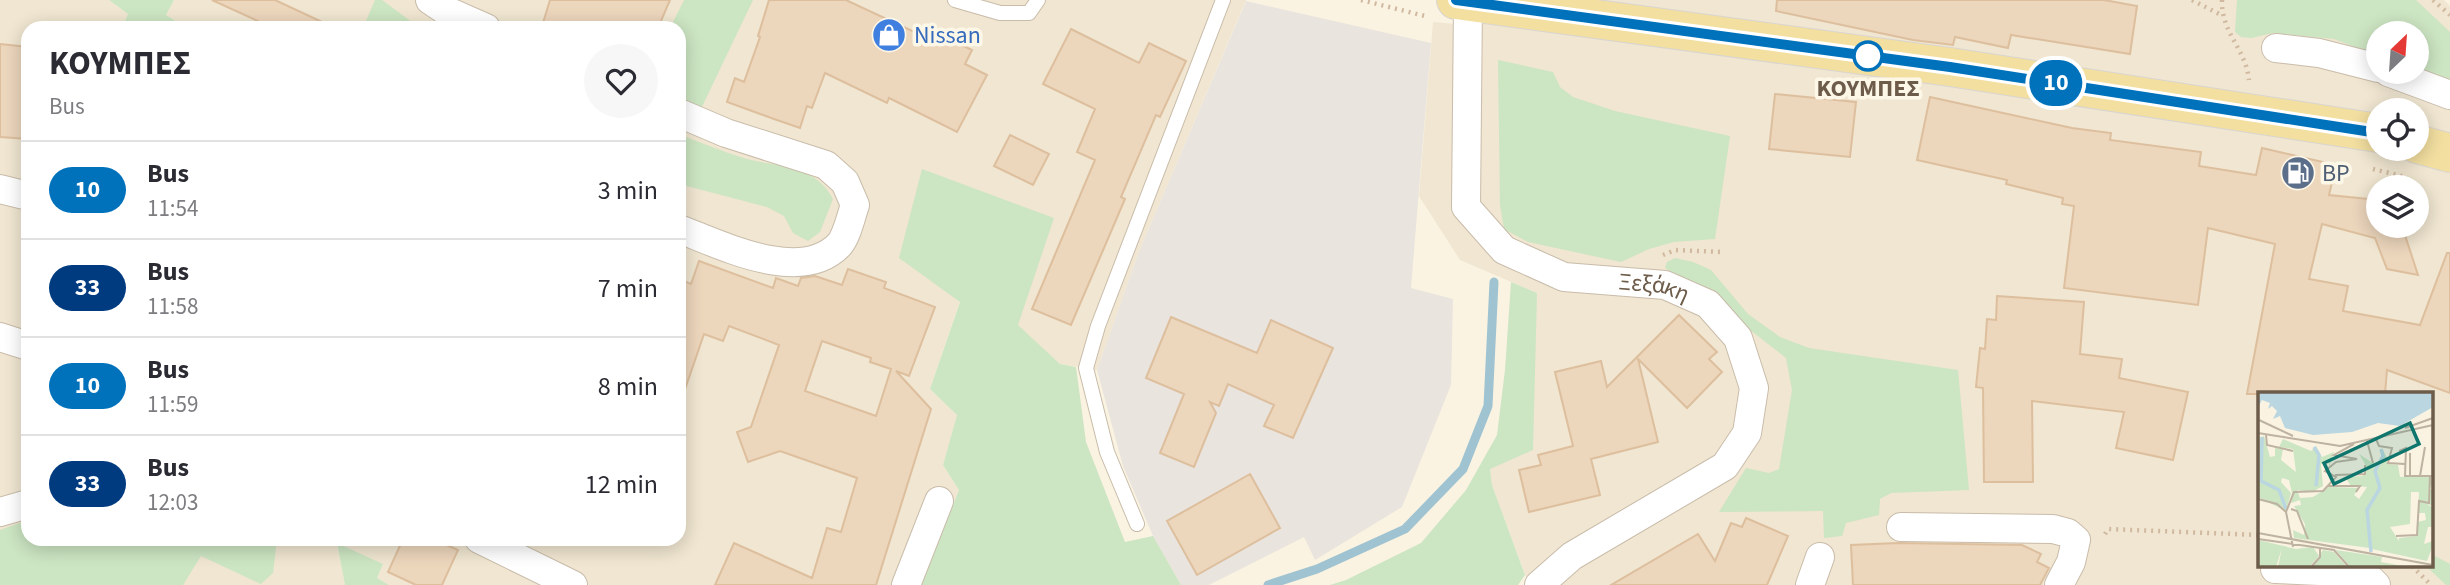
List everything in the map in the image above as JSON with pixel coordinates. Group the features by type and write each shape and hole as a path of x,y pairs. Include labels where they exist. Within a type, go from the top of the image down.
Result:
{"main road":[{"path":"1462,1 1950,67 2366,131"},
{"path":"2429,147 2450,153"}],"street":[{"path":"430,0 470,21"},
{"name":"Ξεξάκη","path":"1462,1 1466,207 1504,250 1564,277 1665,285 1708,304 1738,338 1754,388 1747,433 1726,466 1572,556 1539,585"},
{"path":"2276,48 2319,53 2366,65"},
{"path":"2420,84 2450,95"},
{"path":"686,116 726,133 826,165 845,182 855,205 841,243 824,257 789,263 740,253 686,232"},
{"path":"0,189 21,194"},
{"path":"0,337 21,344"},
{"path":"906,585 939,501"},
{"path":"0,512 21,506"},
{"path":"1901,527 2053,529 2089,540 2071,562 2059,585"},
{"path":"493,546 573,585"},
{"path":"1810,585 1820,558"},
{"path":"2275,569 2364,573 2376,585"}],"lane":[{"path":"955,0 1000,13 1029,13 1038,0"},
{"path":"1137,524 1107,452 1086,368 1098,326 1223,0"}],"path":[{"path":"2192,0 2221,15"},
{"path":"2222,0 2221,15 2247,63 2249,79 2245,112"},
{"path":"2433,0 2450,15"},
{"path":"2089,540 2108,529 2258,535"},
{"path":"2414,568 2431,585"}],"shaded area":[{"path":"0,0 109,0 128,14 125,21 21,21 21,546 337,546 345,585 0,585"},
{"path":"174,0 1246,0 1140,249 1097,370 1060,364 1017,325 960,301 930,389 957,415 943,465 959,490 921,585 389,585 377,578 383,564 342,546 686,546 686,21 176,21 166,15"},
{"path":"1470,0 2444,0 2450,6 2450,585 1529,585 1492,485 1490,469 1537,293 1460,260 1419,196 1433,22 1468,25"},
{"path":"1246,1 1431,43 1411,288 1453,299 1451,385 1402,507 1315,560 1304,537 1209,585 1181,585 1153,536 1123,466 1097,370 1140,249"}],"green space":[{"path":"109,0 174,0 166,15 176,21 125,21 128,14"},
{"path":"375,0 382,0 410,21 366,21"},
{"path":"684,0 753,0 700,111 686,106 686,21 674,21"},
{"path":"2237,0 2416,0 2450,32 2450,84 2429,76 2429,21 2366,21 2366,51 2334,39 2273,33 2251,38 2241,37 2235,32"},
{"path":"1498,60 1553,72 1560,87 1573,97 1615,111 1730,136 1715,239 1674,242 1649,249 1621,262 1528,242 1504,229 1500,205"},
{"path":"686,137 747,159 796,169 817,180 833,199 820,232 808,241 793,233 784,216 767,207 686,186"},
{"path":"922,169 1054,218 1018,325 1060,364 1076,367 1086,442 1125,542 1153,536 1181,585 921,585 959,490 943,465 957,415 930,389 960,302 899,258"},
{"path":"1675,258 1711,270 1748,314 1780,337 1809,348 1958,370 1969,490 1891,493 1880,499 1879,515 1846,523 1842,536 1824,538 1823,511 1719,512 1746,468 1769,473 1779,469 1792,390 1786,358 1745,326 1718,300 1665,268 1667,262"},
{"path":"1511,282 1537,293 1533,450 1490,469 1492,485 1525,575 1518,585 1330,585 1346,580 1421,543 1466,490 1497,435"},
{"path":"21,522 21,546 276,546 273,573 261,584 201,556 183,585 0,585 0,530"},
{"path":"338,546 344,546 383,564 377,578 389,585 345,585"},
{"path":"2432,555 2450,564 2450,585 2446,585 2428,568 2432,568"}],"building":[{"path":"212,0 275,0 320,21 258,21"},
{"path":"550,0 670,0 661,21 544,21"},
{"path":"769,0 846,0 940,44 943,36 972,50 965,64 987,75 957,132 889,98 887,103 825,73 812,108 807,106 800,128 727,102 735,78 744,82 760,37 758,36"},
{"path":"1777,0 2104,0 2137,6 2130,54 2011,35 2008,48 1955,37 1953,45 1913,40 1776,11"},
{"path":"1071,29 1139,63 1149,43 1186,61 1160,117 1156,115 1121,197 1125,199 1071,325 1032,309 1095,160 1077,152 1095,109 1043,84"},
{"path":"0,44 21,46 21,138 0,137"},
{"path":"1775,94 1856,102 1850,157 1769,149"},
{"path":"1930,97 2072,128 2111,133 2110,140 2201,152 2199,166 2256,175 2262,148 2336,165 2329,195 2366,199 2366,236 2322,224 2309,279 2348,286 2343,311 2420,325 2447,253 2450,253 2450,393 2387,370 2385,392 2247,394 2275,244 2208,228 2198,305 2064,288 2074,206 2062,204 2063,198 2006,184 2007,180 1917,160"},
{"path":"1010,135 1049,154 1033,185 994,166"},
{"path":"2375,238 2406,238 2418,275 2387,269"},
{"path":"699,261 773,288 776,278 798,286 801,278 815,276 842,285 848,269 886,282 884,288 935,307 909,376 896,371 931,409 876,585 715,585 734,543 812,578 827,528 841,532 857,478 780,451 748,462 737,432 751,427 779,345 729,326 723,341 704,334 686,386 686,282 691,284","holes":["822,341 871,358 870,362 891,369 876,416 805,391"]},
{"path":"1997,296 2084,302 2080,354 2122,359 2119,378 2188,392 2173,460 2116,448 2124,412 2032,401 2033,482 1984,482 1983,388 1976,387 1980,348 1985,349 1987,319 1996,320"},
{"path":"1679,315 1717,352 1709,359 1722,372 1687,408 1638,359 1658,442 1591,459 1600,495 1529,512 1519,470 1541,465 1538,455 1573,446 1555,372 1601,361 1607,387"},
{"path":"1171,317 1257,353 1271,320 1333,348 1293,438 1264,426 1274,405 1228,384 1219,406 1210,402 1216,413 1194,467 1160,453 1184,394 1146,378"},
{"path":"1250,474 1280,528 1197,575 1167,521"},
{"path":"1746,518 1788,536 1767,585 1611,585 1698,534 1715,561 1731,523 1742,527"},
{"path":"1851,545 2022,545 2041,554 2037,562 2049,568 2040,585 1853,585"},
{"path":"400,546 449,546 458,550 442,585 416,585 388,572"}],"waterway":[{"path":"1268,585 1317,569 1405,529 1463,469 1488,406 1494,282"}],"bus line":[{"name":"10","path":"1456,0 1950,67 2366,131"}],"place":[{"name":"Nissan","path":"889,35"},
{"name":"ΚΟΥΜΠΕΣ","path":"1868,56"},
{"name":"BP","path":"2298,173"}]}
